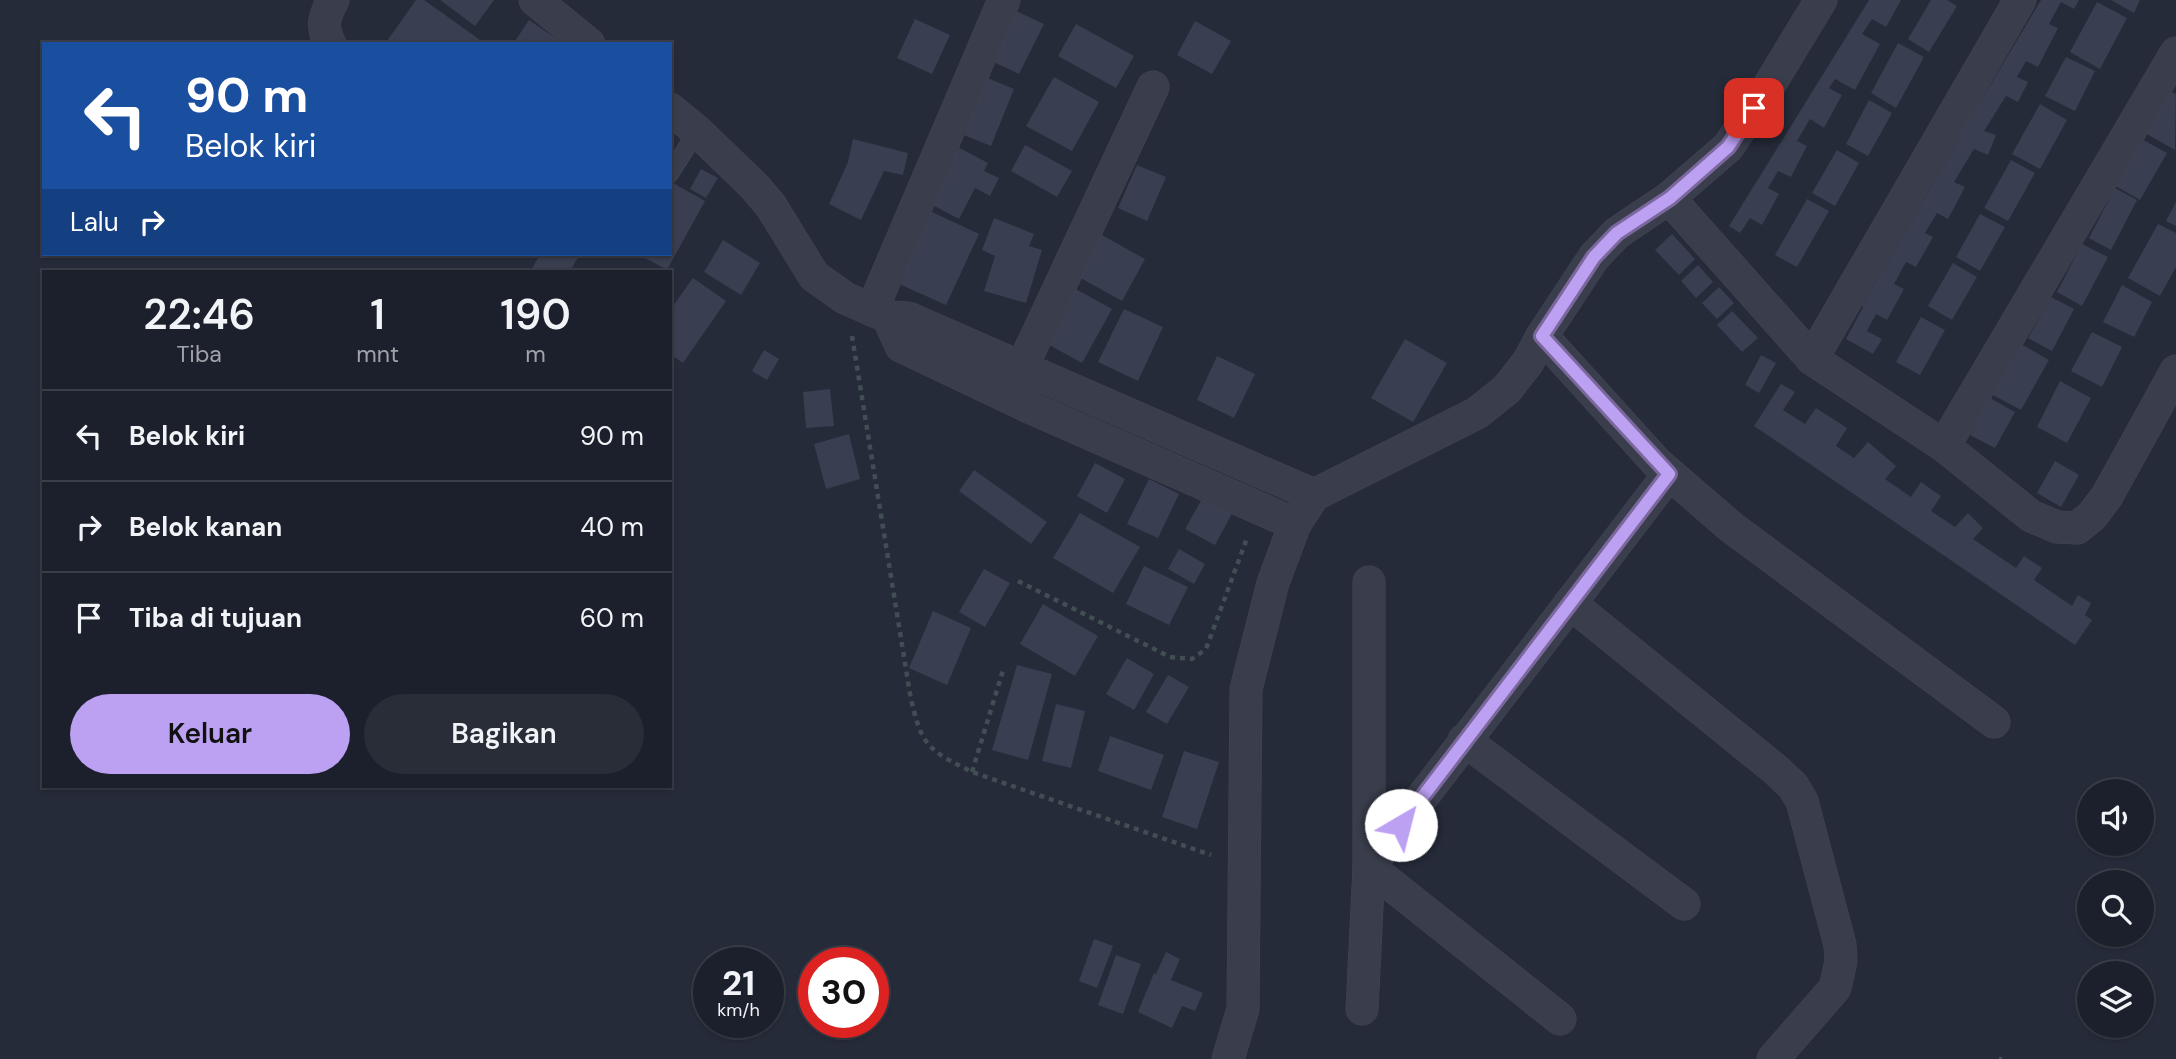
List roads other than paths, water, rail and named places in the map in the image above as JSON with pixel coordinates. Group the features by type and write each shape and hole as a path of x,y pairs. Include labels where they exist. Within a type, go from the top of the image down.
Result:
{"street":[{"path":"330,42 324,32 326,13 333,0"},
{"path":"536,0 587,42"},
{"path":"869,309 1004,0"},
{"path":"1228,1059 1243,1009 1246,689 1273,583 1295,523 1314,495 1477,413 1507,389 1528,362 1594,257 1617,233 1670,198 1728,147 1768,89 1821,0"},
{"path":"1812,359 2020,0"},
{"path":"1944,446 2176,53"},
{"path":"1022,367 1153,87"},
{"path":"672,111 755,187 771,206 814,276 869,309 908,318 1314,495"},
{"path":"1670,198 1812,359 1944,446 2031,516 2057,527 2077,527 2092,516 2107,496 2176,371"},
{"path":"869,309 901,346 1066,424 1295,523"},
{"path":"1542,336 1669,474 1731,527 1994,722"},
{"path":"1066,424 1077,392"},
{"path":"1369,867 1669,474"},
{"path":"1362,1009 1369,867 1369,582"},
{"path":"1570,603 1776,771 1793,786 1802,802 1840,945 1841,961 1835,988 1773,1059"},
{"path":"1464,740 1684,904"},
{"path":"1369,867 1560,1019"}],"lane":[{"path":"672,171 697,131"}]}
